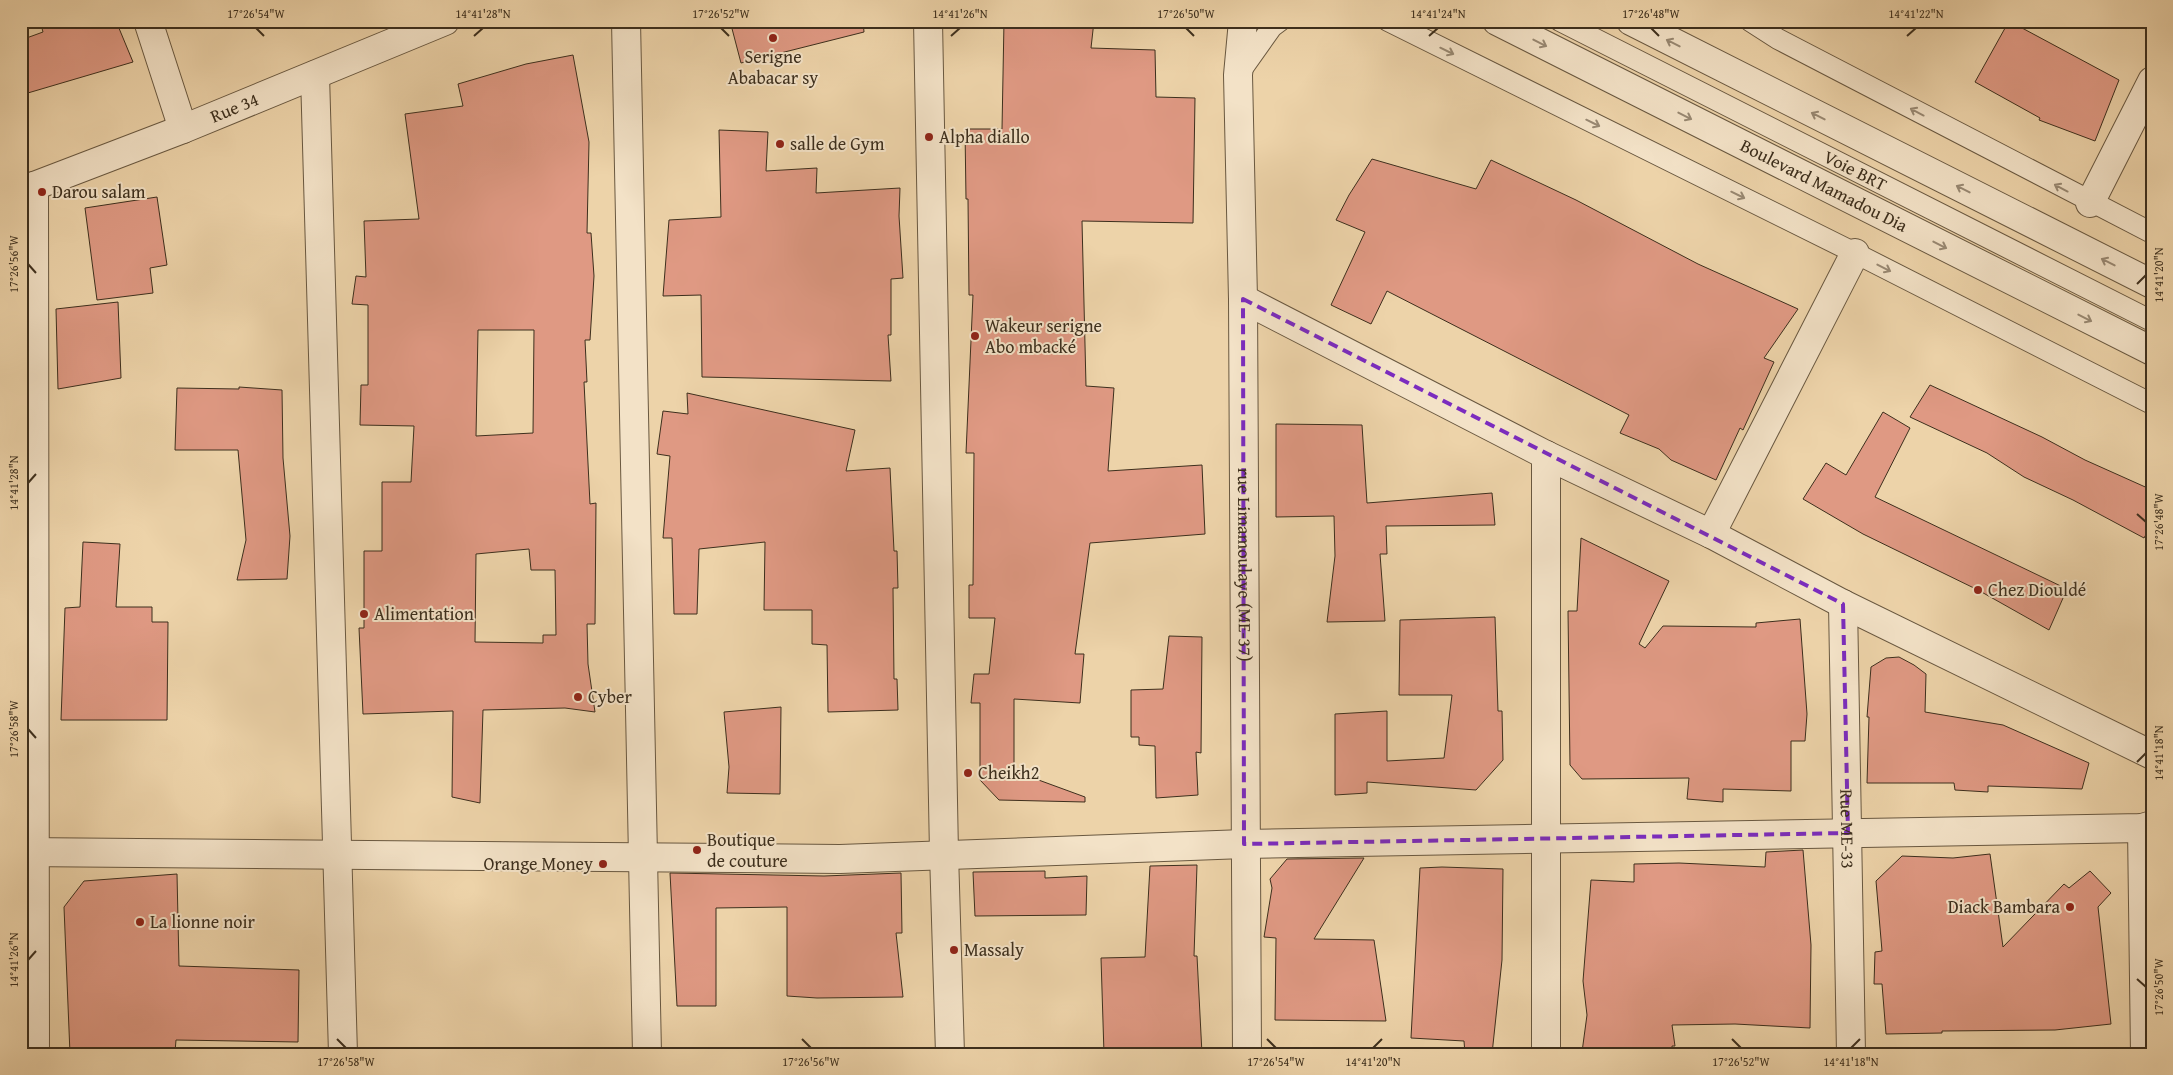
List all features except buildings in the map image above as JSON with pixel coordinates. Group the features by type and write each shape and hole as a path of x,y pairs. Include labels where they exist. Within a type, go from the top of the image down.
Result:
{"street":[{"path":"148,21 183,129"},
{"name":"Rue 34","path":"28,189 183,129 445,21"},
{"path":"626,21 648,1054"},
{"path":"928,21 944,854 950,1054"},
{"name":"rue Limamoulaye (ME-37)","path":"1243,21 1238,75 1243,299 1244,844 1247,1054"},
{"name":"Boulevard Mamadou Dia","path":"1497,21 2152,352"},
{"path":"1631,21 2152,284"},
{"path":"315,75 339,856 343,1054"},
{"path":"2090,203 2152,80"},
{"path":"28,189 27,852 34,1054"},
{"path":"1711,534 1855,253"},
{"path":"1243,299 1546,455 1711,534 1843,604 2152,755"},
{"path":"1546,455 1546,1054"},
{"name":"Rue ME-33","path":"1843,604 1850,1054"},
{"path":"27,852 840,859 1244,844 1483,841 1547,838 2147,826 2145,1054"}],"lane":[{"path":"1238,75 1272,27 1280,21"},
{"path":"1388,21 1855,253 2152,404"},
{"name":"Voie BRT","path":"1560,21 2152,321"},
{"path":"1750,21 1778,39 2090,203 2152,233"}],"highlighted area":[{"path":"1243,299 1843,604 1848,833 1244,844"}],"place":[{"name":"Serigne Ababacar sy","path":"773,38"},
{"name":"Alpha diallo","path":"929,137"},
{"name":"salle de Gym","path":"780,144"},
{"name":"Darou salam","path":"42,192"},
{"name":"Wakeur serigne Abo mbacké","path":"975,336"},
{"name":"Chez Diouldé","path":"1978,590"},
{"name":"Alimentation","path":"364,614"},
{"name":"Cyber","path":"578,697"},
{"name":"Cheikh2","path":"968,773"},
{"name":"Boutique de couture","path":"697,850"},
{"name":"Orange Money","path":"603,864"},
{"name":"Diack Bambara","path":"2070,907"},
{"name":"La lionne noir","path":"140,922"},
{"name":"Massaly","path":"954,950"}]}
